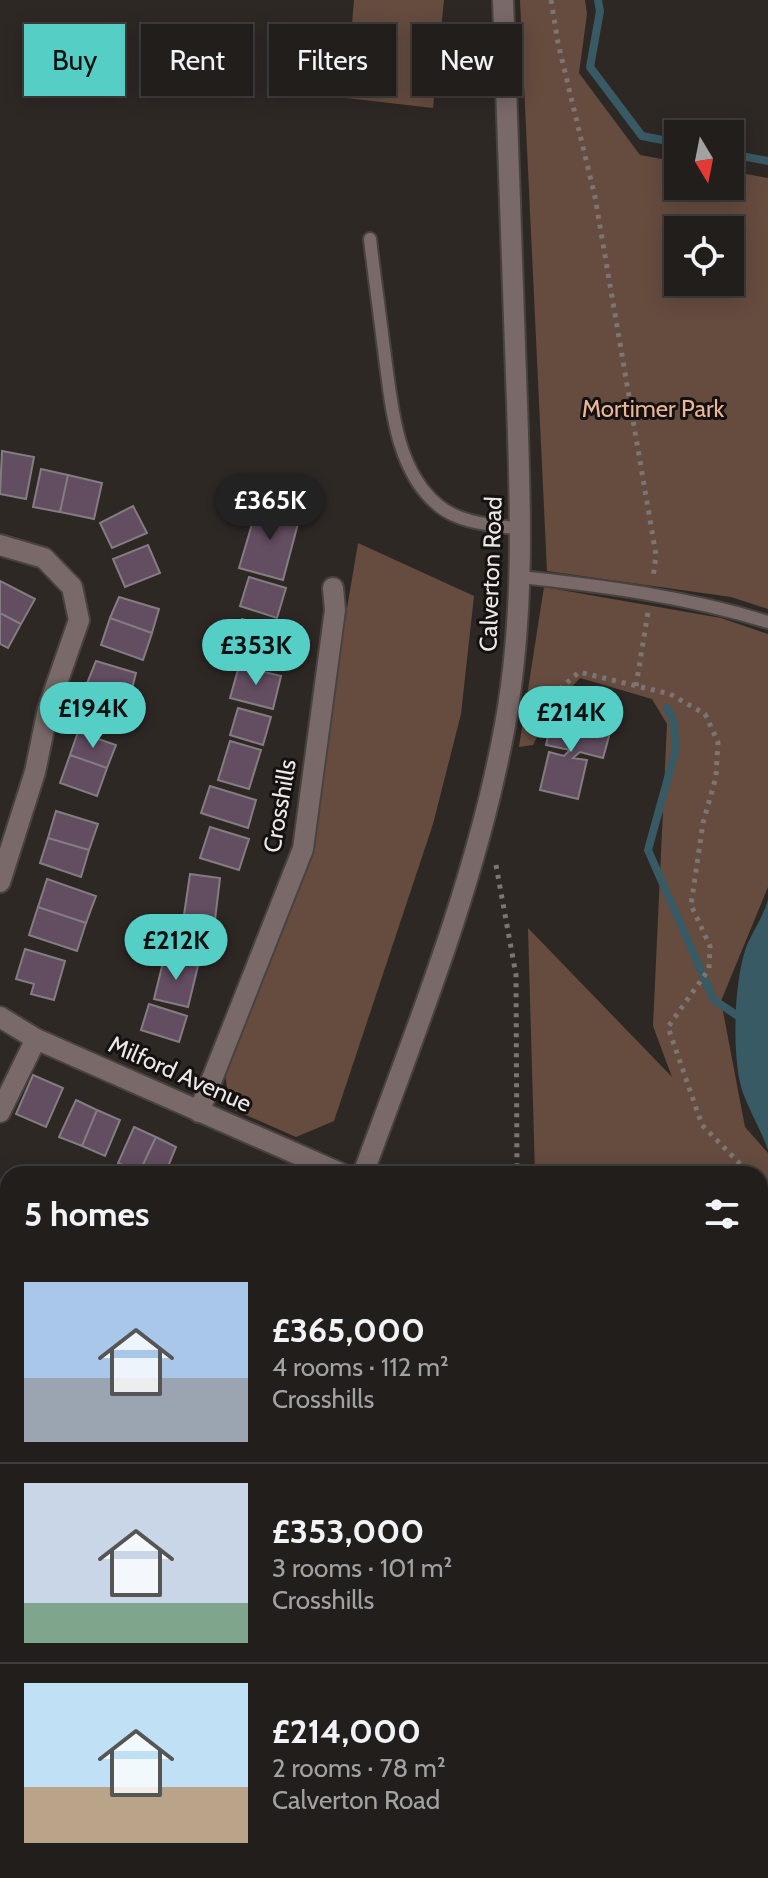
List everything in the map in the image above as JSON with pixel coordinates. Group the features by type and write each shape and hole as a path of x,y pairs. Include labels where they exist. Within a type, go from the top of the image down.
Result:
{"street":[{"name":"Calverton Road","path":"366,1166 459,903 478,840 500,746 515,655 521,529 503,0"},
{"path":"0,545 44,558 72,587 79,620 48,709 35,772 0,882"},
{"name":"Crosshills","path":"199,1112 303,849 335,610 333,588"},
{"name":"Milford Avenue","path":"0,1017 36,1039 324,1166"},
{"path":"0,1112 36,1039"}],"lane":[{"path":"370,239 394,418 411,470 426,494 442,509 465,519 521,529"},
{"path":"521,577 585,584 724,608 768,622"}],"path":[{"path":"551,0 558,43 595,197 656,555 636,686"},
{"path":"500,746 529,728 552,696 579,672 670,694 705,714 718,742 716,777 703,823 691,905 710,946 709,969 668,1027 702,1125 742,1166"},
{"path":"494,855 516,975 517,1166"}],"green space":[{"path":"354,0 444,0 442,24 412,24 412,96 434,96 433,108 346,98 396,96 396,24 352,24"},
{"name":"Mortimer Park","path":"520,0 585,0 587,14 579,73 640,155 664,159 664,200 744,200 744,174 768,178 768,609 731,597 547,571"},
{"path":"358,543 474,596 461,714 433,824 334,1121 296,1137 230,1108 224,1067 307,846"},
{"path":"544,587 721,618 768,634 768,887 721,1001 745,1127 768,1153 768,1166 535,1166 528,928 672,1077 653,1026 667,724 652,699 580,678 552,709 533,745 519,747"}],"water":[{"path":"768,900 768,1150 743,1093 736,1040 737,997 743,959"}],"building":[{"path":"2,451 34,457 26,499 0,494"},
{"path":"41,469 68,475 60,512 33,507"},
{"path":"68,475 102,483 94,519 60,512"},
{"path":"258,504 300,516 283,580 239,568"},
{"path":"133,506 147,533 112,548 100,523"},
{"path":"148,545 160,573 125,587 113,559"},
{"path":"249,577 286,588 277,618 240,606"},
{"path":"0,581 35,599 21,624 0,613"},
{"path":"119,597 159,609 152,633 110,618"},
{"path":"0,613 21,624 8,648 0,644"},
{"path":"110,618 152,633 143,660 101,645"},
{"path":"242,619 278,630 268,662 232,651"},
{"path":"96,661 136,673 129,700 86,686"},
{"path":"239,666 281,676 273,709 230,698"},
{"path":"86,686 129,700 120,727 78,714"},
{"path":"238,708 271,717 263,745 230,735"},
{"path":"553,715 611,729 603,758 580,752 573,758 587,760 578,799 540,790 549,752 564,756 570,750 546,745"},
{"path":"78,732 116,745 107,768 70,755"},
{"path":"230,741 261,750 249,789 218,780"},
{"path":"70,755 107,768 97,796 60,783"},
{"path":"210,786 256,800 248,828 201,813"},
{"path":"56,811 98,824 89,850 48,838"},
{"path":"210,827 249,839 239,870 200,858"},
{"path":"48,838 89,850 81,877 40,863"},
{"path":"190,874 220,878 215,920 184,915"},
{"path":"47,879 96,896 86,923 38,907"},
{"path":"38,907 86,923 77,951 29,935"},
{"path":"174,919 212,929 204,961 166,951"},
{"path":"25,949 65,961 54,1000 31,994 34,984 16,979"},
{"path":"164,958 198,966 188,1007 154,999"},
{"path":"149,1004 187,1016 179,1042 141,1030"},
{"path":"33,1075 63,1088 46,1127 16,1114"},
{"path":"76,1100 97,1110 82,1146 59,1137"},
{"path":"97,1110 120,1120 105,1156 82,1146"},
{"path":"134,1127 156,1137 142,1166 118,1163"},
{"path":"156,1137 176,1147 168,1166 142,1166"}],"waterway":[{"path":"598,0 600,11 590,67 642,136 664,140"},
{"path":"744,157 768,161"},
{"path":"667,708 673,719 676,749 648,850 714,1000 744,1020"}]}
